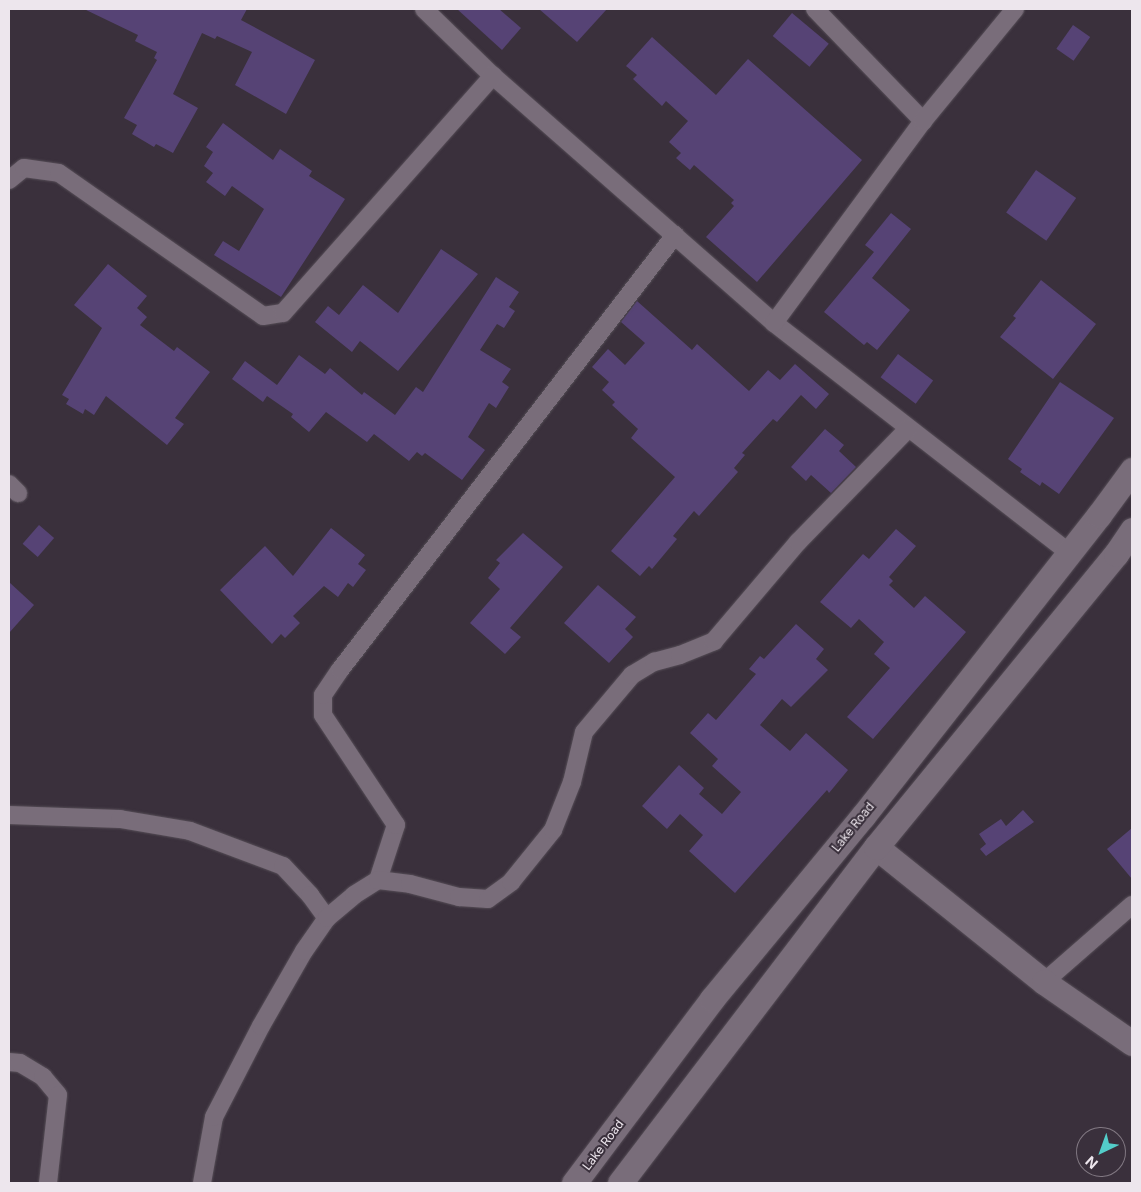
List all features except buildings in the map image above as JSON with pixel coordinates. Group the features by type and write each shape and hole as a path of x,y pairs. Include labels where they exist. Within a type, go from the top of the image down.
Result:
{"main road":[{"name":"Lake Road","path":"574,1183 712,998 863,816 1068,552 1099,516 1132,470"},
{"path":"620,1183 876,847 1116,554 1132,530"},
{"path":"876,847 1044,982 1132,1044"}],"street":[{"path":"424,9 493,76 774,323 1068,552"},
{"path":"815,9 923,121"},
{"path":"774,323 923,121 1015,9"},
{"path":"9,180 24,168 59,173 263,316 283,313 493,76"},
{"path":"378,880 396,825 323,716 323,695 346,662 675,235"},
{"path":"202,1183 214,1118 261,1026 304,951 327,918 354,895 378,880 410,884 459,897 488,899 511,882 554,830 572,782 584,732 632,675 654,662 680,655 714,641 798,542 908,429"},
{"path":"9,815 120,819 190,831 283,866 310,895 327,918"},
{"path":"1044,982 1132,905"},
{"path":"9,1062 20,1063 43,1077 58,1095 48,1183"}]}
